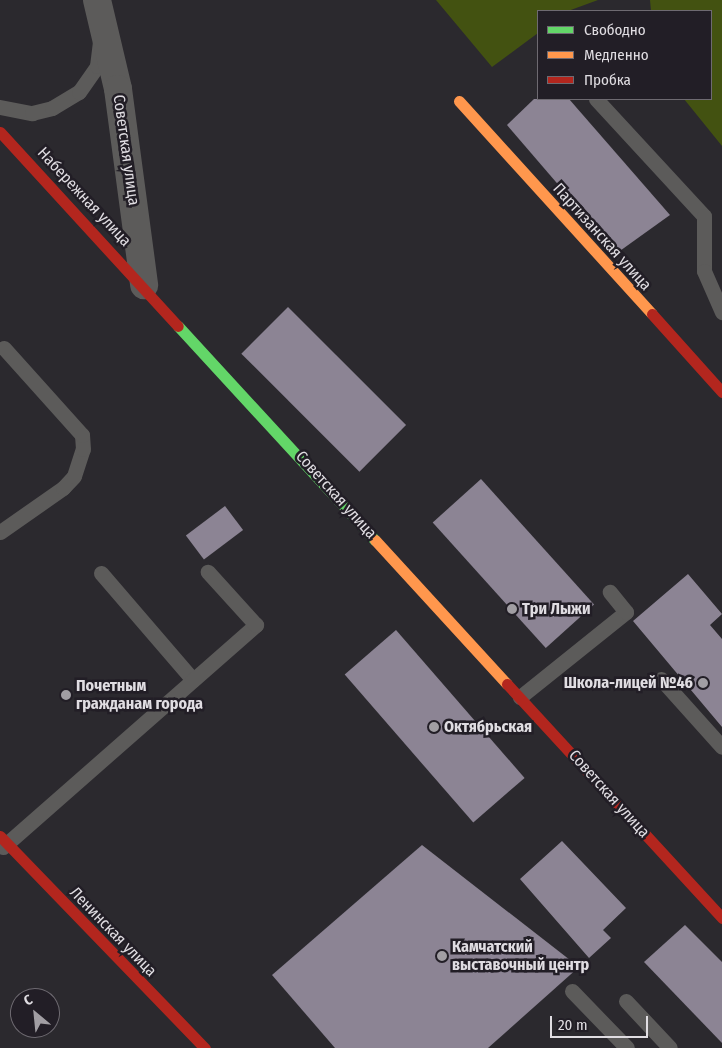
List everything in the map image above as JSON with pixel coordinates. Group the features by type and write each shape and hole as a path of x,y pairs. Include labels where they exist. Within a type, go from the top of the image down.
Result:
{"main road":[{"name":"Партизанская улица","path":"459,101 722,392"},
{"name":"Набережная улица","path":"0,132 144,285"},
{"name":"Советская улица","path":"144,285 722,918"},
{"name":"Ленинская улица","path":"2,843 205,1048"}],"street":[{"name":"Советская улица","path":"100,13 118,89 144,285"}],"lane":[{"path":"0,107 32,113 52,108 79,92 97,66 100,13"},
{"path":"597,100 704,216 704,271 722,312"},
{"path":"0,532 63,488 74,476 83,450 82,435 4,348"},
{"path":"2,843 256,625 208,572"},
{"path":"101,573 193,680"},
{"path":"520,697 626,612 610,592"},
{"path":"661,679 722,747"},
{"path":"572,990 627,1048"},
{"path":"626,1001 670,1048"}],"green space":[{"path":"436,0 598,0 571,10 537,10 537,34 492,67"},
{"path":"650,0 722,0 722,146 685,100 712,100 712,10 651,10"}],"building":[{"path":"534,99 570,100 670,215 617,253 507,125"},
{"path":"288,307 406,425 359,472 241,354"},
{"path":"481,479 594,605 546,648 433,522"},
{"path":"225,506 243,530 204,559 186,535"},
{"name":"Школа-лицей №46","path":"688,574 722,614 710,625 722,639 722,727 633,621"},
{"name":"Октябрьская","path":"396,630 525,778 473,823 345,675"},
{"path":"562,841 626,908 603,930 611,938 589,958 520,879"},
{"name":"Камчатский выставочный центр","path":"422,845 579,967 488,1048 335,1048 272,975"},
{"path":"685,925 722,962 722,1043 644,962"}],"traffic: fast":[{"path":"178,326 375,540"}],"traffic: slow":[{"path":"459,101 652,314"},
{"path":"375,540 507,684"}],"traffic: jam":[{"path":"0,132 178,326"},
{"path":"652,314 722,392"},
{"path":"507,684 722,918"},
{"path":"0,836 205,1048"}],"place":[{"name":"Три Лыжи","path":"512,609"},
{"name":"Школа-лицей №46","path":"703,683"},
{"name":"Почетным гражданам города","path":"66,695"},
{"name":"Октябрьская","path":"434,727"},
{"name":"Камчатский выставочный центр","path":"442,956"}]}
